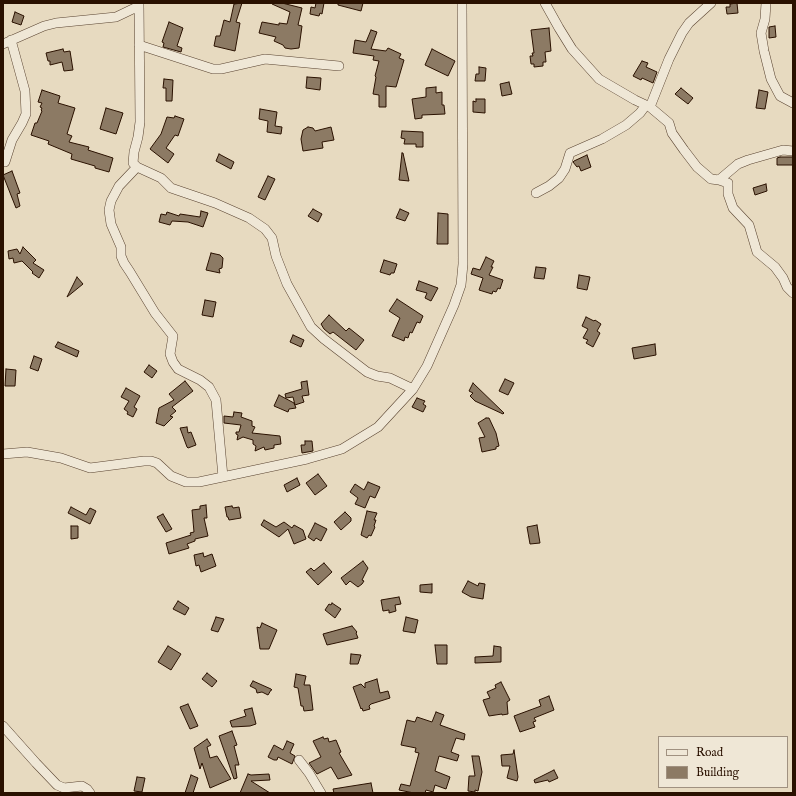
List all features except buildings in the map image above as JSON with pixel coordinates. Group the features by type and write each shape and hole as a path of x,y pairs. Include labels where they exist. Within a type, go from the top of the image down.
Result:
{"street":[{"path":"3,454 27,452 61,458 90,468 151,461 157,463 171,476 186,482 199,482 307,459 342,449 378,427 413,389 433,354 461,285 463,264 462,3"},
{"path":"545,3 572,49 599,79 648,106 669,123 672,134 697,167 711,179 728,183 728,194 733,208 749,225 757,252 775,267 787,287 793,293"},
{"path":"536,193 549,186 559,178 565,169 570,153 602,139 626,125 648,106 682,33 689,23 711,3"},
{"path":"766,3 765,19 761,33 771,79 780,96 793,103"},
{"path":"5,162 12,140 26,114 25,91 7,42 50,24 116,17 139,5 140,122 133,163 137,168 161,178 171,188 215,203 249,218 265,229 272,238 276,256 287,284 311,327 324,339 367,372 377,376 390,378 413,389"},
{"path":"139,45 213,69 221,69 265,60 339,66"},
{"path":"719,180 738,164 748,160 783,150 793,151"},
{"path":"137,168 119,186 111,201 108,210 111,224 121,247 121,256 124,263 155,313 173,336 170,354 173,362 178,369 200,380 209,387 216,400 223,477"},
{"path":"3,726 56,785 64,788 82,786 90,793"},
{"path":"299,760 309,772 321,793"}]}
